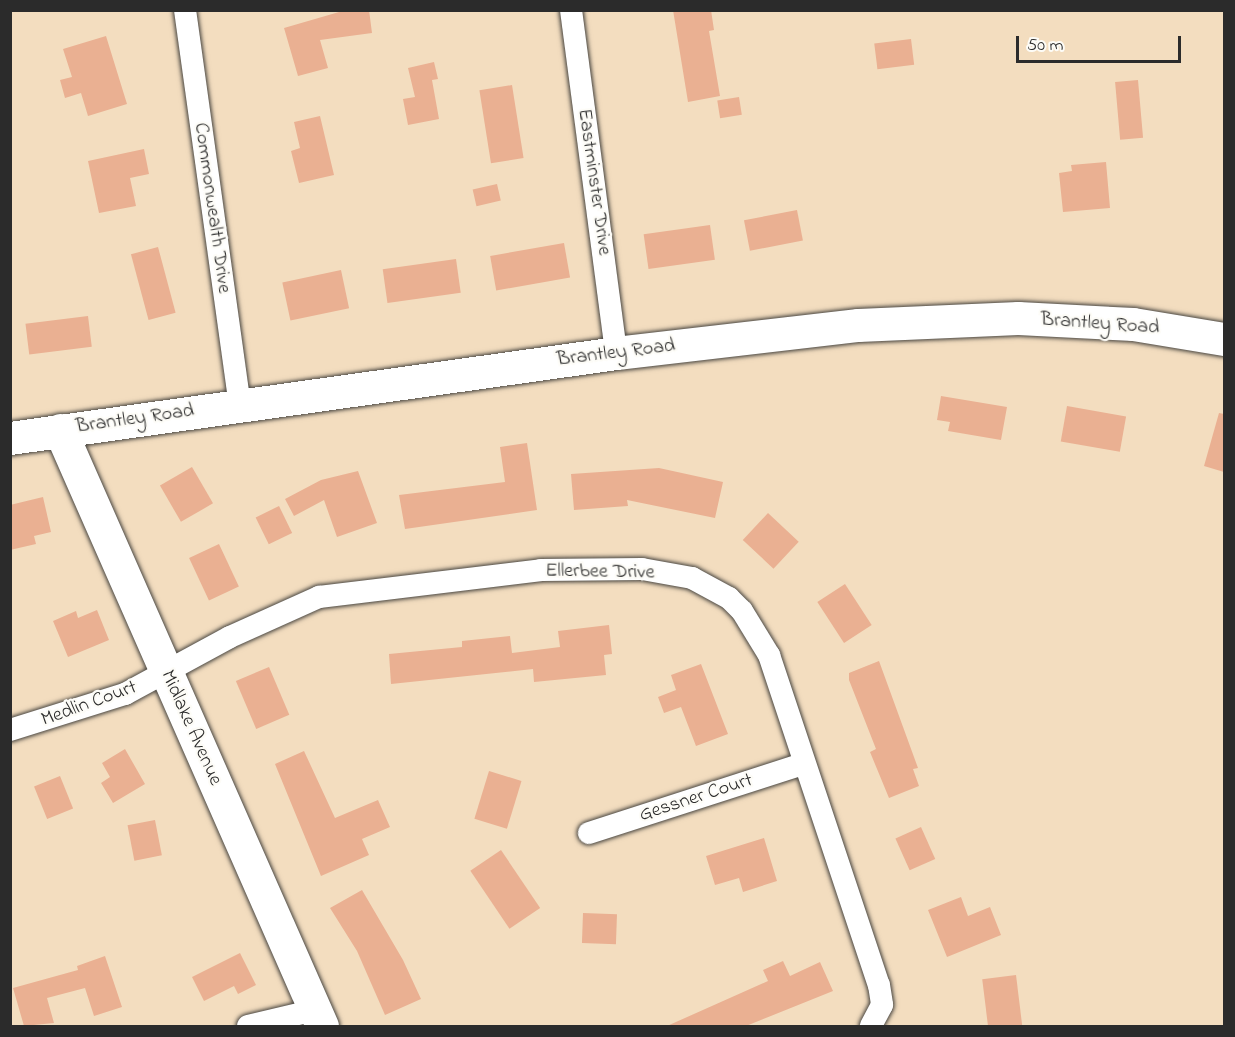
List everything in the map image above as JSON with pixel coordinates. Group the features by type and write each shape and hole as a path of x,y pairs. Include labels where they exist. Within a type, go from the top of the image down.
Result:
{"street":[{"name":"Commonwealth Drive","path":"185,10 240,405"},
{"name":"Eastminster Drive","path":"571,10 616,353"},
{"name":"Brantley Road","path":"10,438 616,353 858,325 1018,318 1133,324 1224,339"},
{"name":"Midlake Avenue","path":"60,430 319,1018"},
{"name":"Ellerbee Drive","path":"166,673 230,637 319,597 541,570 642,569 700,581 729,598 742,611 769,655 803,764 879,985 882,1005 871,1026"},
{"name":"Medlin Court","path":"10,730 92,707 166,673"},
{"name":"Gessner Court","path":"589,833 803,764"},
{"path":"248,1026 319,1018"}],"building":[{"path":"346,10 369,10 372,33 320,40 328,68 298,76 284,28"},
{"path":"673,10 711,10 714,30 709,31 720,96 688,102"},
{"path":"106,36 127,104 88,116 81,93 65,98 60,80 72,77 63,49"},
{"path":"911,39 914,65 877,69 874,44"},
{"path":"434,62 438,79 432,80 439,119 408,125 403,99 415,97 408,68"},
{"path":"1138,80 1143,138 1120,140 1115,82"},
{"path":"512,85 524,158 491,163 479,90"},
{"path":"739,97 742,115 720,118 717,100"},
{"path":"320,116 334,175 299,183 291,151 300,148 294,122"},
{"path":"144,149 149,174 130,178 136,206 99,213 88,161"},
{"path":"1106,162 1110,208 1063,212 1059,173 1072,171 1071,165"},
{"path":"497,184 501,201 476,206 473,190"},
{"path":"797,210 803,240 750,251 744,220"},
{"path":"710,225 715,260 649,269 644,234"},
{"path":"564,243 570,277 496,290 490,256"},
{"path":"158,247 176,313 149,320 131,254"},
{"path":"456,259 461,293 387,303 383,269"},
{"path":"341,270 349,308 290,321 282,282"},
{"path":"88,316 92,347 29,354 25,324"},
{"path":"941,396 1007,407 1001,440 948,431 950,422 937,420"},
{"path":"1067,406 1126,416 1120,452 1061,441"},
{"path":"1219,413 1224,414 1224,472 1204,466"},
{"path":"527,443 537,510 405,529 399,495 505,482 500,447"},
{"path":"192,467 213,503 181,522 160,486"},
{"path":"659,468 723,482 715,518 627,500 628,506 574,510 571,474"},
{"path":"358,471 377,523 337,537 324,500 294,516 285,499 321,480"},
{"path":"43,497 51,532 34,536 36,544 10,550 10,505"},
{"path":"279,506 292,533 269,544 256,517"},
{"path":"768,513 799,542 773,569 743,540"},
{"path":"219,544 239,587 209,601 189,558"},
{"path":"845,584 872,625 844,643 817,602"},
{"path":"97,610 109,640 68,657 53,621 76,611 78,618"},
{"path":"609,625 612,654 604,655 606,675 534,682 533,669 391,684 389,654 462,647 462,641 510,636 512,653 560,647 558,631"},
{"path":"879,661 918,768 913,769 919,786 889,798 870,752 876,749 849,680 849,673"},
{"path":"701,664 728,734 696,746 681,707 664,713 658,697 676,690 671,675"},
{"path":"269,667 289,715 256,729 236,681"},
{"path":"125,749 145,784 113,803 101,783 110,777 102,763"},
{"path":"304,751 335,818 378,800 390,827 362,839 369,855 321,876 275,764"},
{"path":"489,771 522,781 507,829 474,819"},
{"path":"60,776 73,808 47,819 34,786"},
{"path":"155,820 162,855 134,861 128,825"},
{"path":"921,827 935,859 910,870 895,838"},
{"path":"764,838 777,881 743,892 739,878 715,885 706,856"},
{"path":"501,850 540,908 509,929 470,871"},
{"path":"362,890 403,960 421,999 385,1015 357,951 330,908"},
{"path":"961,897 968,916 990,907 1001,935 947,957 928,910"},
{"path":"583,913 617,914 616,944 582,943"},
{"path":"240,953 256,985 238,994 234,986 204,1001 192,977"},
{"path":"105,956 122,1007 94,1016 85,988 47,998 54,1023 24,1026 13,988 78,970 77,966"},
{"path":"783,961 790,976 820,962 833,991 746,1026 667,1026 768,981 763,970"},
{"path":"1016,975 1022,1026 988,1026 982,979"}]}
